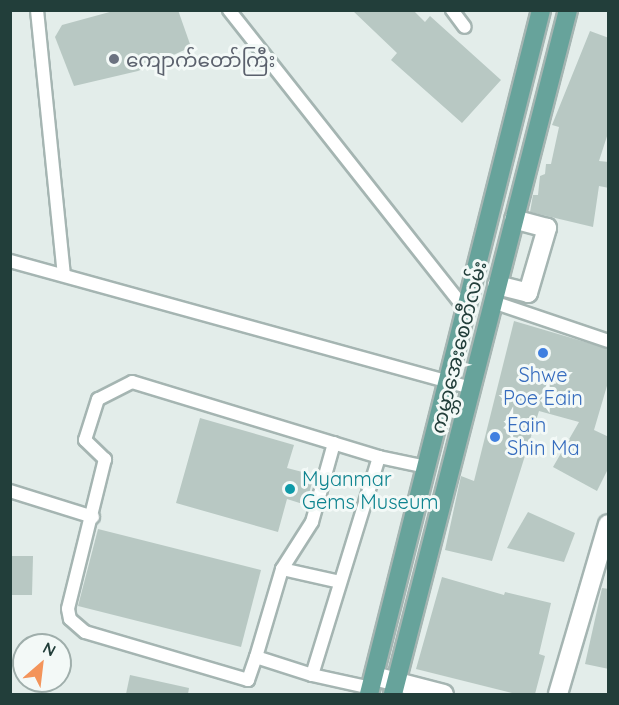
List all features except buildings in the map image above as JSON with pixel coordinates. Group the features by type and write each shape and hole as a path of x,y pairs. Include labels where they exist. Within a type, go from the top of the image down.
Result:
{"main road":[{"name":"ကမ္ဘာအေးစေတီလမ်း","path":"371,686 448,381 464,308 541,10"},
{"name":"ကမ္ဘာအေးစေတီလမ်း","path":"394,687 568,10"}],"street":[{"path":"495,293 528,293 548,228 514,219"},
{"path":"558,694 609,524"},
{"path":"371,686 444,694"}],"lane":[{"path":"37,10 64,274"},
{"path":"229,10 464,308"},
{"path":"452,10 465,27"},
{"path":"10,261 64,274 471,388"},
{"path":"472,277 495,293 609,340"},
{"path":"334,443 312,522 282,569 248,680 85,632 70,620 68,609 93,517 105,459 85,440 98,399 132,382 334,443 379,457 426,467"},
{"path":"312,675 379,457"},
{"path":"10,491 93,517"},
{"path":"282,569 340,582"},
{"path":"256,657 312,675 371,686"}],"place":[{"name":"ကျောက်တော်ကြီး","path":"114,59"},
{"name":"Shwe Poe Eain","path":"543,353"},
{"name":"Eain Shin Ma","path":"495,437"},
{"name":"Myanmar Gems Museum","path":"290,489"}]}
